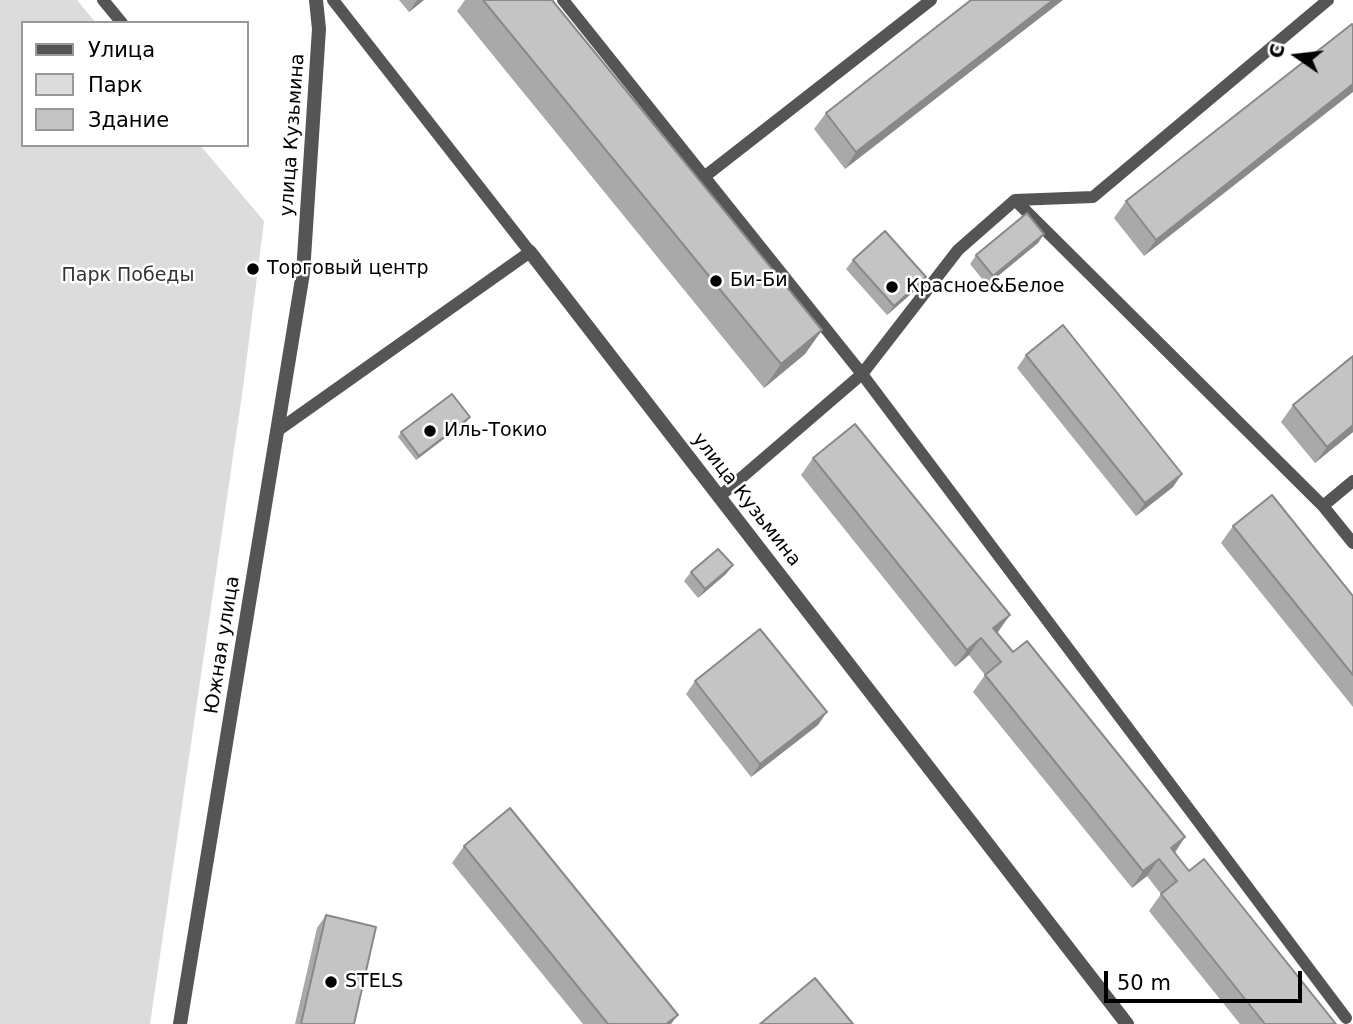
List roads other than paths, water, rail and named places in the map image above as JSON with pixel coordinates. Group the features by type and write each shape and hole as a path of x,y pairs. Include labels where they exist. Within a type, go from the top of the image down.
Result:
{"street":[{"name":"улица Кузьмина","path":"303,273 319,29 316,0"},
{"name":"улица Кузьмина","path":"530,252 1128,1024"},
{"name":"Южная улица","path":"180,1024 303,273"}],"lane":[{"path":"103,0 120,21"},
{"name":"улица Кузьмина","path":"332,0 530,252"},
{"path":"563,0 862,374 1349,1018"},
{"path":"704,177 931,0"},
{"path":"719,496 862,374 958,250 1015,200 1093,197 1328,0"},
{"path":"1015,200 1323,506 1353,543"},
{"path":"277,431 530,252"},
{"path":"1323,506 1353,481"}],"place":[{"name":"Торговый центр","path":"253,269"},
{"name":"Би-Би","path":"716,281"},
{"name":"Красное&Белое","path":"892,287"},
{"name":"Иль-Токио","path":"430,431"},
{"name":"STELS","path":"331,982"}],"park label":[{"name":"Парк Победы","path":"128,276"}]}
